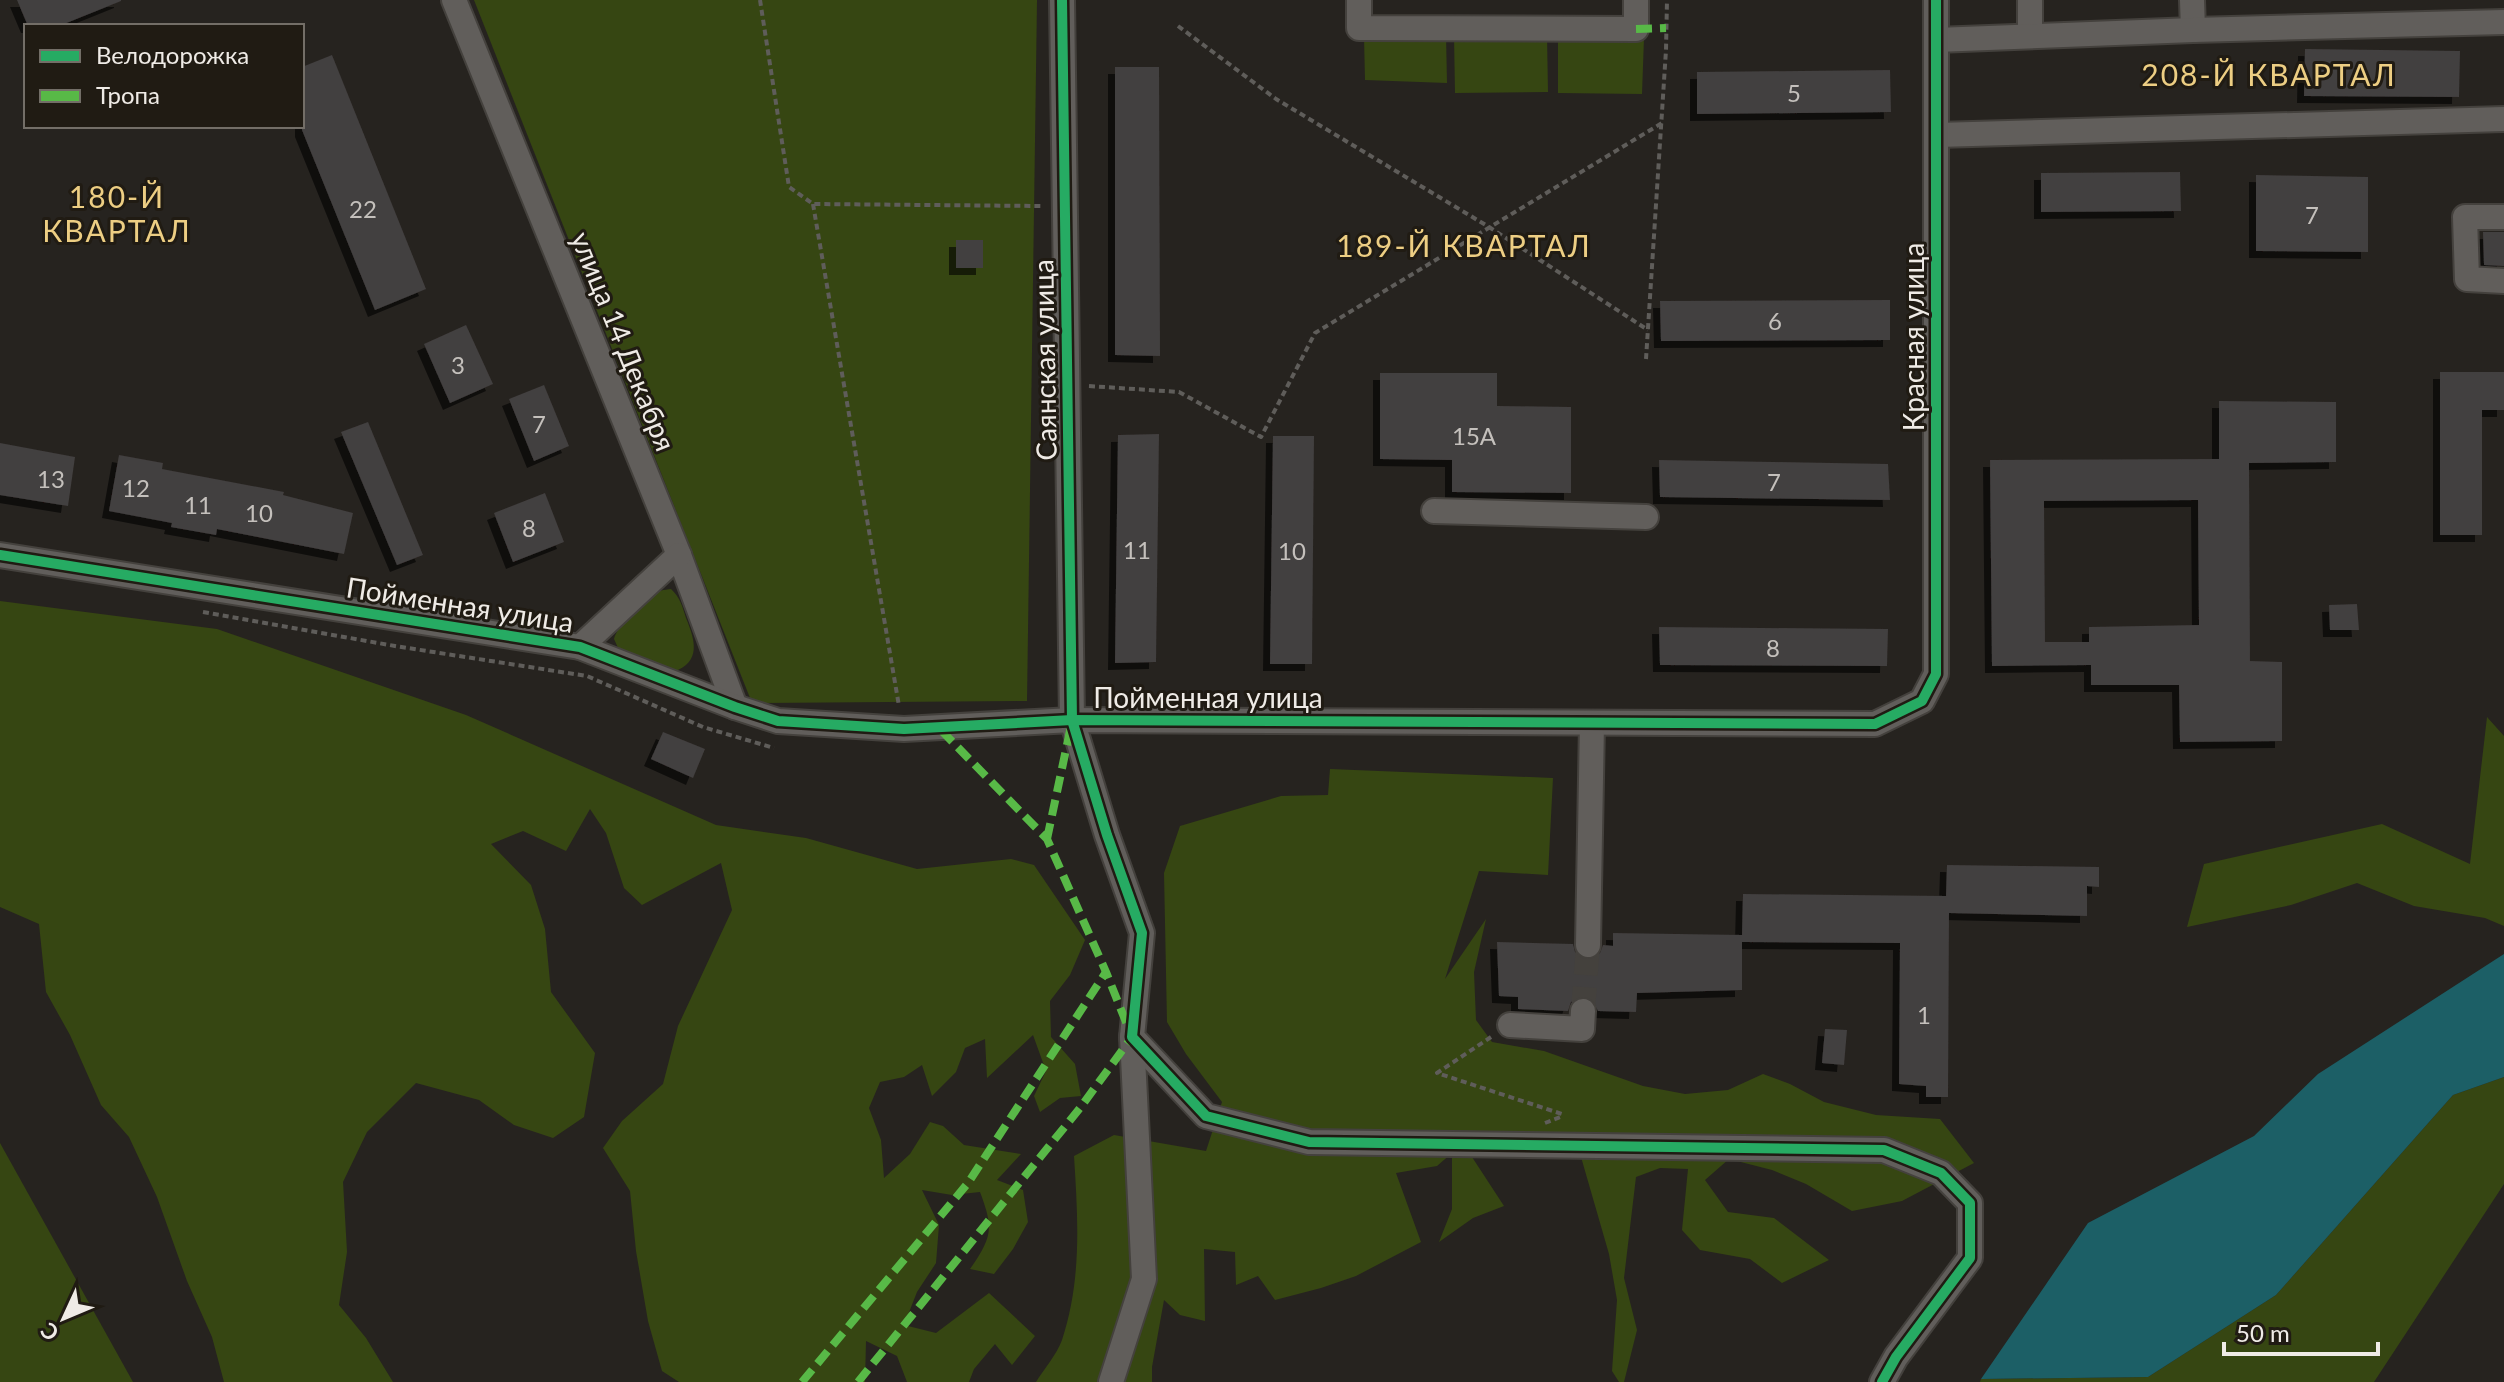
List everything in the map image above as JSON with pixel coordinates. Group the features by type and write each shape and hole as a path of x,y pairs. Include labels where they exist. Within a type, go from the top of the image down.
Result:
{"street":[{"name":"улица 14 Декабря","path":"454,0 679,555 735,707"},
{"name":"Саянская улица","path":"1062,0 1072,720 1107,835 1142,933 1132,1037 1144,1279 1111,1382"},
{"path":"1359,0 1359,28 1636,29 1636,0"},
{"name":"Красная улица","path":"1936,0 1936,674"},
{"path":"2030,0 2030,35"},
{"path":"2192,0 2193,30"},
{"path":"1936,40 2504,22"},
{"path":"1937,135 2504,119"},
{"path":"2504,217 2465,217 2467,279 2504,281"},
{"path":"1434,511 1646,517"},
{"name":"Пойменная улица","path":"0,555 580,647 778,721 904,729 1072,720 1875,724 1922,701 1936,674"},
{"path":"580,647 679,555"},
{"path":"1588,945 1592,723"},
{"path":"1510,1025 1582,1029 1583,1011"},
{"path":"1132,1037 1206,1116 1309,1142 1884,1150 1941,1173 1970,1203 1970,1258 1896,1357 1882,1382"}],"path":[{"path":"760,0 789,187 813,204 1066,207"},
{"path":"1646,359 1667,0"},
{"path":"1178,26 1276,99 1489,227 1648,330"},
{"path":"1089,386 1179,392 1261,437 1315,333 1662,123"},
{"path":"813,204 904,729"},
{"path":"198,611 587,676 703,727 774,748"},
{"path":"1510,1025 1437,1073 1565,1115 1540,1124"}],"green space":[{"path":"474,0 1037,0 1027,701 752,703"},
{"path":"1446,35 1447,83 1365,80 1364,37"},
{"path":"1547,35 1548,92 1455,93 1454,36"},
{"path":"1558,37 1644,38 1642,94 1558,93"},
{"path":"671,589 682,607 694,650 689,662 673,672 619,650 614,639 624,621 642,603 657,592"},
{"path":"0,601 217,629 466,715 716,825 806,838 917,869 1011,859 1034,865 1085,940 1070,975 1050,1001 1051,1037 1075,1064 1081,1096 1060,1098 1040,1112 1034,1096 1046,1071 1033,1035 987,1078 985,1039 965,1048 956,1072 932,1096 922,1065 904,1077 880,1082 869,1108 881,1140 884,1178 910,1154 930,1122 943,1126 964,1145 1021,1154 997,1180 1023,1190 1028,1222 994,1274 970,1269 987,1240 989,1224 980,1192 952,1195 922,1190 939,1225 936,1263 917,1292 904,1325 936,1333 989,1293 1035,1336 1012,1365 995,1344 974,1369 969,1382 907,1382 897,1356 866,1341 865,1382 679,1382 662,1371 648,1321 630,1191 603,1148 622,1121 663,1084 678,1026 732,910 721,863 642,905 624,888 606,833 590,809 566,851 523,831 491,844 531,885 545,929 551,992 595,1053 584,1117 553,1138 514,1125 479,1100 416,1083 367,1132 343,1182 347,1252 339,1305 366,1338 393,1382 224,1382 212,1337 187,1281 157,1197 129,1137 101,1105 70,1035 46,992 39,924 0,907"},
{"path":"2487,717 2504,736 2504,926 2485,918 2414,906 2357,883 2291,905 2187,927 2204,864 2382,824 2470,864"},
{"path":"1330,769 1553,778 1548,875 1479,871 1445,979 1486,919 1474,972 1476,1020 1492,1042 1544,1051 1643,1086 1685,1094 1728,1090 1763,1074 1824,1102 1876,1115 1940,1119 1974,1163 1902,1201 1852,1211 1806,1184 1772,1170 1729,1159 1705,1180 1728,1212 1774,1218 1829,1260 1782,1283 1750,1259 1700,1250 1682,1230 1688,1169 1660,1168 1636,1177 1624,1278 1637,1330 1624,1382 1619,1382 1612,1371 1617,1300 1609,1254 1581,1157 1472,1157 1504,1206 1473,1218 1439,1242 1452,1209 1452,1153 1437,1166 1396,1173 1421,1242 1356,1276 1275,1300 1258,1276 1236,1285 1235,1252 1204,1249 1205,1321 1180,1315 1164,1300 1152,1382 1036,1382 1060,1345 1073,1294 1077,1226 1074,1156 1114,1135 1206,1151 1222,1102 1186,1054 1167,1022 1164,873 1180,826 1281,796 1328,795"},
{"path":"2504,1077 2504,1184 2374,1382 1980,1382 1981,1379 2148,1377 2276,1295 2453,1095"},
{"path":"0,1143 133,1382 0,1382"}],"water":[{"path":"2504,954 2504,1077 2453,1095 2276,1295 2148,1377 1981,1379 2088,1223 2254,1136 2318,1074"}],"building":[{"path":"17,0 121,0 64,24 27,24"},
{"path":"2305,49 2460,51 2459,97 2304,96"},
{"path":"332,55 426,289 375,310 302,130 304,66"},
{"path":"1115,67 1159,67 1160,356 1115,355"},
{"path":"1890,70 1891,112 1697,114 1697,72"},
{"path":"2180,172 2181,211 2041,212 2041,173"},
{"path":"2256,175 2368,177 2368,252 2256,251"},
{"path":"2483,232 2504,232 2504,266 2484,265"},
{"path":"956,240 983,240 983,268 956,268"},
{"path":"1890,300 1890,340 1661,341 1660,301"},
{"path":"466,325 493,384 450,403 424,344"},
{"path":"2440,372 2504,372 2504,410 2482,410 2482,535 2440,535"},
{"path":"1380,373 1497,373 1497,406 1571,407 1571,493 1452,492 1452,460 1380,459"},
{"path":"544,385 569,446 534,461 509,399"},
{"path":"2219,401 2336,402 2336,462 2249,463 2250,661 2282,662 2282,741 2180,742 2179,685 2091,685 2091,665 1992,666 1990,460 2219,459","holes":["2198,500 2199,625 2089,627 2089,642 2045,642 2044,501"]},
{"path":"368,422 423,555 397,565 341,432"},
{"path":"1159,434 1156,662 1115,663 1118,435"},
{"path":"1273,436 1314,436 1312,664 1270,664"},
{"path":"0,443 75,457 68,506 0,495"},
{"path":"119,455 163,463 162,469 284,492 283,495 353,513 344,554 217,529 216,535 171,527 172,523 109,511"},
{"path":"1659,460 1888,464 1890,500 1660,497"},
{"path":"545,493 564,542 513,562 494,513"},
{"path":"2357,604 2359,630 2330,630 2329,605"},
{"path":"1659,627 1888,629 1887,666 1660,665"},
{"path":"663,732 705,749 693,778 651,759"},
{"path":"1947,865 2099,867 2099,887 2087,886 2087,916 1949,913 1948,1097 1926,1097 1926,1086 1899,1084 1900,943 1742,942 1742,990 1637,993 1636,1012 1598,1011 1592,999 1583,996 1571,1002 1568,1011 1518,1009 1518,997 1499,996 1497,942 1573,944 1575,952 1588,960 1600,953 1603,945 1613,946 1613,933 1742,935 1743,894 1946,896"},
{"path":"1825,1029 1847,1030 1844,1065 1822,1063"}],"tunnel":[{"path":"1583,1011 1588,945"}],"marked path":[{"path":"1636,29 1666,28"},
{"path":"1047,839 1071,726"},
{"path":"858,1382 1080,1108 1132,1037 1047,839 938,727"},
{"path":"802,1382 968,1183 1106,972"}],"cycle path":[{"path":"1062,0 1072,720 1107,835 1142,933 1132,1037 1206,1116 1309,1142 1884,1150 1941,1173 1970,1203 1970,1258 1896,1357 1882,1382"},
{"path":"0,555 580,647 778,721 904,729 1072,720 1875,724 1922,701 1936,674 1936,0"}],"district":[{"name":"208-Й КВАРТАЛ","path":"2269,74"},
{"name":"180-Й КВАРТАЛ","path":"117,213"},
{"name":"189-Й КВАРТАЛ","path":"1464,245"}]}
